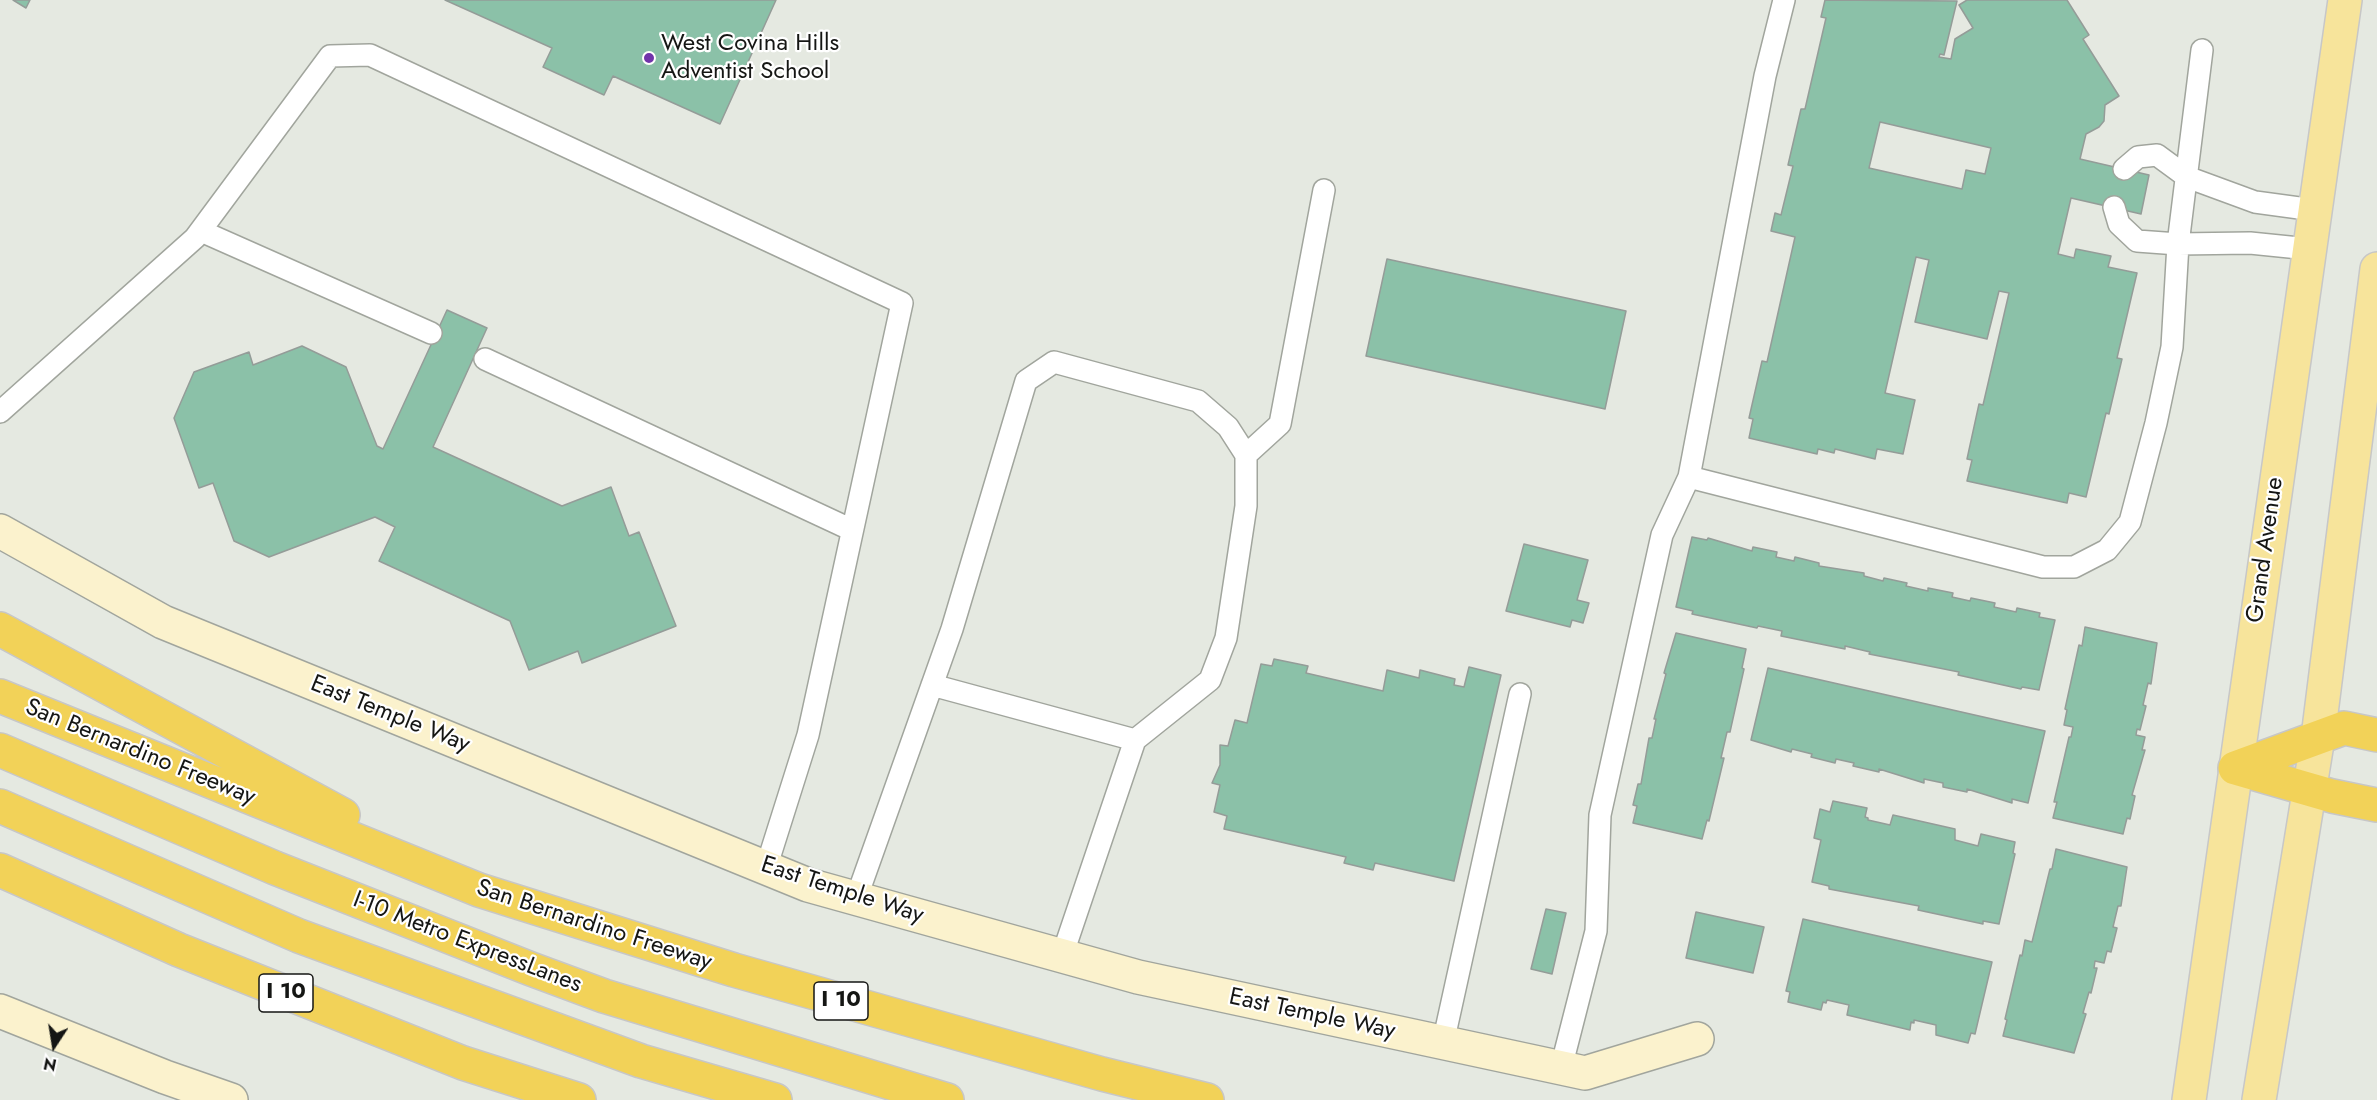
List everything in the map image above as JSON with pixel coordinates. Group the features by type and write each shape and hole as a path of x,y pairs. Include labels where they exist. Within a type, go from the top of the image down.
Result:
{"highway":[{"path":"0,629 478,890"},
{"name":"San Bernardino Freeway","path":"0,696 478,890 734,970 1102,1074 1207,1100"},
{"path":"2235,768 2344,728 2377,735"},
{"name":"I-10 Metro ExpressLanes","path":"0,750 275,868 531,969 615,999 947,1100"},
{"path":"2235,768 2377,805"},
{"name":"I-10 Metro ExpressLanes","path":"0,806 299,936 641,1061 775,1100"},
{"name":"I 10","path":"0,870 190,955 463,1063 579,1100"}],"main road":[{"name":"Grand Avenue","path":"2189,1100 2345,0"},
{"path":"2259,1100 2318,737 2377,270"}],"street":[{"name":"East Temple Way","path":"0,531 163,622 808,885 1138,977 1585,1073 1697,1040"},
{"path":"0,1011 165,1077 231,1100"}],"lane":[{"path":"1561,1068 1596,931 1600,815 1662,535 1689,477 1765,76 1784,0"},
{"path":"1689,477 2043,567 2073,567 2107,550 2130,522 2156,423 2172,347 2178,244 2202,50"},
{"path":"0,412 198,234 330,56 370,55 902,303 808,735 766,868"},
{"path":"2124,169 2138,156 2157,155 2187,177 2255,202 2314,210"},
{"path":"1246,455 1280,424 1324,190"},
{"path":"2114,207 2119,224 2137,241 2178,244 2250,243 2308,249"},
{"path":"198,234 431,333"},
{"path":"484,359 852,530"},
{"path":"856,899 952,629 1026,381 1054,362 1198,401 1228,427 1246,455 1246,506 1226,638 1210,680 1135,740 1062,956"},
{"path":"932,685 1135,740"},
{"path":"1443,1043 1520,694"}],"building":[{"path":"13,0 30,0 26,8"},
{"name":"West Covina Hills Adventist School","path":"445,0 776,0 720,124 613,76 604,95 543,67 552,48"},
{"path":"1825,0 1957,1 1944,55 1940,54 1939,57 1951,59 1955,39 1973,28 1959,5 1967,0 2067,0 2089,35 2083,39 2119,96 2105,105 2104,121 2099,127 2086,134 2080,159 2149,175 2141,214 2071,198 2058,254 2074,258 2076,249 2111,256 2108,267 2137,273 2117,358 2122,359 2109,414 2106,413 2086,497 2069,493 2067,503 1967,481 1972,460 1967,459 1979,404 1983,405 2009,293 1999,291 1987,339 1915,322 1929,260 1916,257 1885,393 1915,400 1903,454 1877,449 1875,459 1835,449 1834,453 1818,449 1817,454 1749,438 1753,419 1749,418 1762,361 1767,362 1795,237 1771,231 1775,213 1781,215 1793,166 1788,165 1801,109 1805,109 1826,18 1821,17","holes":["1880,122 1991,148 1985,174 1966,170 1962,189 1869,168"]},
{"path":"1387,259 1626,311 1605,409 1366,356"},
{"path":"447,310 487,328 433,447 562,506 611,487 629,536 639,532 676,626 582,663 578,651 529,670 510,621 379,561 395,527 375,517 269,557 234,541 213,483 199,488 174,418 194,372 249,352 253,365 302,346 346,367 377,446 383,449"},
{"path":"1692,537 1707,540 1708,538 1752,551 1753,547 1777,552 1776,557 1794,561 1795,557 1819,563 1819,566 1864,573 1864,576 1883,581 1884,578 1928,591 1928,588 1953,593 1952,597 1995,603 1994,607 2016,612 2017,608 2040,613 2039,617 2055,620 2039,690 2022,687 2021,689 1958,675 1959,672 1869,654 1870,652 1845,646 1845,649 1781,636 1782,631 1692,614 1693,611 1676,607"},
{"path":"1524,544 1588,560 1577,600 1589,603 1583,623 1572,620 1570,627 1506,611"},
{"path":"2085,627 2157,643 2151,684 2148,683 2143,705 2146,706 2140,730 2137,729 2136,735 2145,737 2142,750 2145,750 2132,795 2135,796 2130,819 2127,818 2123,834 2053,818 2057,802 2054,802 2073,727 2064,725 2067,710 2065,709"},
{"path":"1676,633 1746,649 1742,668 1744,669 1730,732 1727,732 1721,758 1724,758 1709,821 1707,820 1702,839 1633,823 1637,806 1633,805 1638,784 1641,784 1649,738 1652,738 1656,719 1654,719 1666,674 1664,673"},
{"path":"1274,659 1308,666 1306,673 1383,691 1387,670 1419,678 1420,670 1455,679 1454,685 1464,687 1469,667 1501,675 1454,881 1375,863 1373,870 1344,863 1346,857 1224,829 1227,816 1214,812 1220,785 1212,783 1220,765 1220,745 1228,746 1235,720 1247,723 1261,664 1272,666"},
{"path":"1768,668 2045,731 2028,803 2012,799 2012,803 1967,789 1967,792 1943,787 1943,783 1924,779 1924,783 1879,769 1879,772 1853,766 1854,763 1836,759 1835,763 1811,757 1812,754 1792,749 1791,752 1751,740"},
{"path":"1833,801 1867,808 1865,817 1868,820 1890,825 1893,815 1955,829 1955,840 1978,846 1981,834 2015,842 2013,853 2015,854 1999,924 1983,921 1983,924 1918,910 1919,906 1829,889 1829,886 1812,882 1821,840 1814,838 1820,809 1830,812"},
{"path":"2056,849 2127,867 2121,906 2118,906 2113,927 2117,928 2111,952 2107,951 2104,963 2095,961 2094,968 2097,968 2074,1053 2003,1036 2020,955 2022,956 2025,940 2032,942"},
{"path":"1546,909 1566,913 1552,974 1531,969"},
{"path":"1696,912 1764,927 1753,973 1686,958"},
{"path":"1803,919 1992,962 1975,1034 1971,1033 1968,1043 1936,1035 1936,1025 1914,1020 1914,1023 1911,1022 1910,1030 1847,1015 1849,1005 1827,1000 1826,1003 1823,1002 1821,1010 1788,1002 1790,992 1786,991"}],"place":[{"name":"West Covina Hills Adventist School","path":"649,58"}]}
